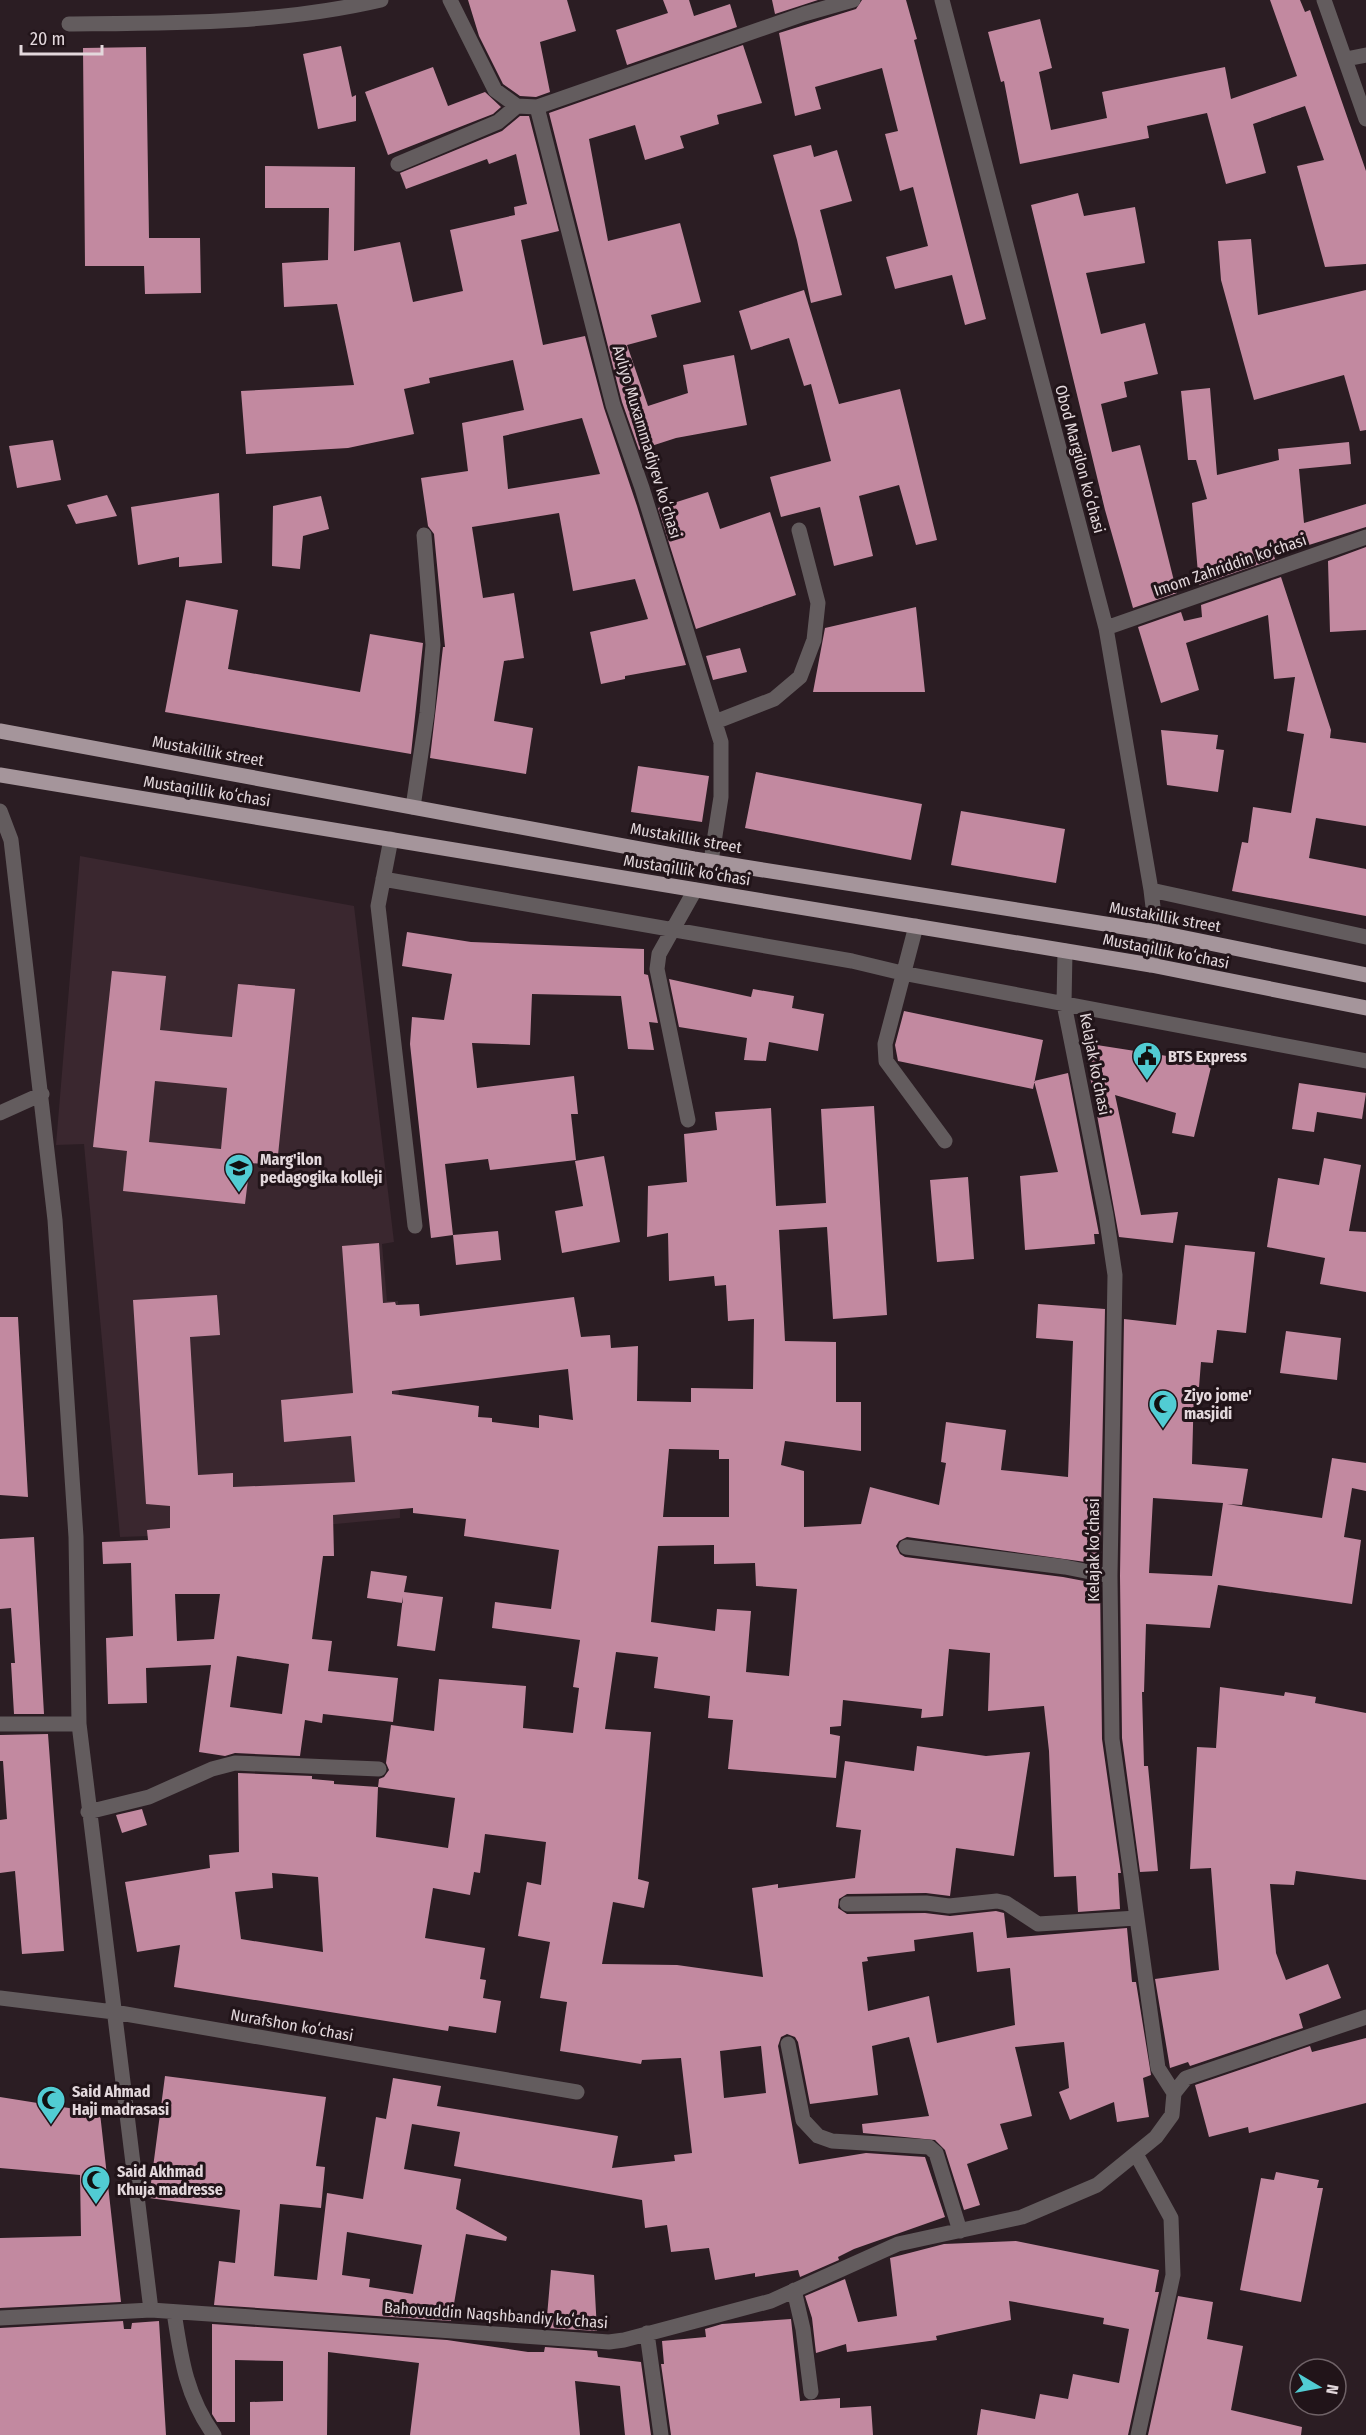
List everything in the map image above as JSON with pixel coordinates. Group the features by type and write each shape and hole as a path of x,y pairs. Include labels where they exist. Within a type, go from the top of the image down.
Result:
{"main road":[{"name":"Mustakillik street","path":"0,731 711,861 1156,932 1366,975"},
{"name":"Mustaqillik koʻchasi","path":"0,775 1151,965 1366,1008"}],"street":[{"path":"69,24 174,23 288,16 381,0"},
{"path":"450,0 495,90 517,106 537,106 804,14 853,0"},
{"name":"Obod Margilon koʻchasi","path":"942,0 1106,628 1151,890 1156,932 1151,965"},
{"path":"1324,0 1366,119"},
{"path":"1346,58 1366,55"},
{"path":"398,164 498,122 517,106"},
{"name":"Avliyo Muxammadiyev koʻchasi","path":"537,106 613,405 642,488 721,742 721,797 711,861"},
{"path":"715,722 774,699 800,677 814,640 818,603 799,530"},
{"path":"413,807 427,713 433,645 424,535"},
{"name":"Imom Zahriddin koʻchasi","path":"1106,628 1366,537"},
{"path":"0,811 11,840 55,1220 76,1537 80,1724 88,1812 151,2310"},
{"path":"391,839 378,906 415,1226"},
{"path":"383,879 435,890 675,929 1366,1061"},
{"path":"688,1120 657,969 659,954 695,890"},
{"path":"1151,890 1366,937"},
{"path":"916,926 885,1044 886,1061 945,1141"},
{"name":"Kelajak koʻchasi","path":"1065,951 1064,1004 1106,1215 1115,1275 1110,1576 1112,1739 1158,2068 1173,2093"},
{"path":"0,1113 42,1094"},
{"path":"906,1547 1065,1567 1110,1576"},
{"path":"0,1724 80,1724"},
{"path":"88,1812 149,1797 212,1769 235,1763 378,1769"},
{"path":"847,1904 926,1903 949,1906 997,1902 1006,1903 1038,1924 1137,1918"},
{"name":"Nurafshon koʻchasi","path":"0,1998 114,2012 577,2092"},
{"path":"1173,2093 1186,2078 1366,2016"},
{"path":"788,2044 802,2120 818,2136 832,2141 929,2147 936,2153 960,2231"},
{"name":"Bahovuddin Naqshbandiy koʻchasi","path":"0,2318 151,2310 609,2342 771,2301 898,2244 1022,2217 1097,2185 1156,2137 1172,2115 1173,2093"},
{"path":"1136,2154 1171,2218 1173,2275 1138,2435"},
{"path":"794,2290 803,2329 811,2392"},
{"path":"174,2312 183,2373 201,2416 214,2435"},
{"path":"647,2333 661,2435"}],"shaded area":[{"name":"Marg'ilon pedagogika kolleji","path":"80,856 354,906 394,1242 382,1244 387,1301 398,1301 400,1518 238,1533 120,1537 84,1144 56,1145"}],"building":[{"path":"468,0 567,0 576,31 540,42 550,92 536,97 520,96 503,84 479,36"},
{"path":"663,0 689,0 694,16 730,4 737,27 627,65 616,30 668,13"},
{"path":"772,0 818,0 775,14"},
{"path":"862,0 906,0 917,39 914,40 986,319 965,325 952,275 895,289 886,257 928,246 913,187 900,191 885,134 898,131 882,68 815,87 821,109 795,116 779,33 856,9"},
{"path":"1270,0 1300,0 1305,12 1310,10 1366,171 1366,264 1325,267 1297,166 1324,160 1305,106 1253,124 1266,173 1226,184 1207,113 1147,126 1149,138 1020,164 1004,81 1001,82 988,32 1040,19 1052,68 1039,72 1051,130 1107,118 1102,92 1225,67 1231,99 1297,76"},
{"path":"743,45 762,103 717,115 719,124 680,136 684,148 645,160 635,125 589,139 608,241 680,223 701,302 651,315 657,337 627,345 648,406 688,393 683,365 734,355 747,425 676,438 639,450 622,402 549,113"},
{"path":"341,46 352,97 356,95 356,121 318,129 303,54"},
{"path":"146,47 149,238 200,238 201,293 145,294 144,266 85,266 83,48"},
{"path":"433,67 448,106 485,92 501,107 493,114 388,155 365,92"},
{"path":"520,116 529,116 559,231 521,240 543,345 585,336 604,408 686,665 625,676 625,679 601,684 590,632 648,619 635,579 573,591 559,513 472,527 483,598 514,593 524,658 504,661 494,721 533,728 526,774 430,758 443,647 445,647 434,534 428,526 421,478 468,471 462,423 524,410 513,360 429,378 430,383 404,389 414,434 348,448 246,454 241,391 354,385 337,304 284,307 282,263 328,260 329,208 265,208 265,166 355,167 354,251 400,242 413,302 463,291 450,230 515,215 514,207 527,204 516,154 489,164 487,159 406,189 400,173 502,131","holes":["582,418 600,474 508,489 503,436"]},
{"path":"811,145 814,157 837,150 852,201 820,210 842,295 811,303 797,240 773,155"},
{"path":"1078,193 1084,216 1135,207 1145,263 1086,273 1101,334 1145,323 1158,374 1124,382 1127,397 1101,404 1112,452 1140,445 1177,593 1133,608 1105,510 1031,205"},
{"path":"1251,239 1258,315 1366,290 1366,430 1360,431 1344,375 1254,400 1221,280 1218,241"},
{"path":"804,290 839,404 900,389 937,540 916,545 899,485 859,496 873,556 834,566 820,507 781,517 770,477 831,461 811,384 804,386 789,338 751,350 739,311"},
{"path":"1210,388 1217,475 1279,460 1278,449 1349,442 1351,464 1299,469 1304,523 1366,504 1366,527 1274,556 1275,559 1199,585 1192,503 1207,499 1196,460 1188,460 1181,391"},
{"path":"53,440 61,480 17,488 9,446"},
{"path":"708,492 720,529 770,512 796,595 696,629 658,508"},
{"path":"219,493 222,563 179,567 179,557 138,565 131,507"},
{"path":"107,495 117,516 76,524 67,505"},
{"path":"321,496 329,529 303,536 300,569 272,566 273,506"},
{"path":"1366,547 1366,630 1330,632 1328,561"},
{"path":"1281,577 1331,730 1330,738 1366,743 1366,826 1316,818 1309,858 1366,869 1366,916 1232,891 1242,842 1248,843 1253,807 1291,813 1304,734 1287,731 1295,677 1274,679 1268,615 1186,643 1199,690 1161,703 1138,627 1181,612 1184,621 1202,617 1201,605"},
{"path":"186,600 238,610 228,669 360,692 370,634 423,643 411,754 165,712"},
{"path":"916,607 925,692 813,692 825,628"},
{"path":"740,648 747,672 713,680 706,656"},
{"path":"1161,730 1218,735 1216,749 1224,750 1218,792 1167,785"},
{"path":"638,766 709,776 702,822 631,812"},
{"path":"756,772 922,804 911,860 745,828"},
{"path":"961,811 1065,829 1056,883 951,865"},
{"path":"407,932 471,942 644,949 644,974 648,975 658,1023 649,1022 654,1050 628,1049 621,996 532,994 530,1045 472,1043 477,1088 574,1076 578,1114 571,1114 576,1160 490,1170 488,1159 445,1164 453,1235 431,1238 410,1044 412,1017 444,1020 452,974 402,966"},
{"path":"112,971 166,976 160,1030 198,1034 232,1037 238,984 295,989 277,1165 250,1163 245,1204 123,1191 127,1151 93,1147","holes":["155,1081 227,1088 221,1149 149,1142"]},
{"path":"669,979 751,997 753,989 794,996 792,1008 824,1014 818,1051 769,1042 766,1061 744,1060 747,1038 679,1027"},
{"path":"904,1011 1043,1040 1033,1089 898,1061 895,1045"},
{"path":"1084,1043 1212,1063 1194,1137 1172,1133 1176,1113 1115,1095 1141,1215 1178,1212 1173,1243 1119,1237"},
{"path":"1068,1073 1099,1234 1094,1234 1095,1244 1025,1250 1020,1176 1058,1172 1034,1081"},
{"path":"1299,1083 1366,1093 1362,1119 1317,1112 1314,1132 1292,1129"},
{"path":"874,1106 887,1315 833,1319 827,1227 779,1230 785,1341 836,1342 836,1402 861,1402 861,1451 785,1441 781,1465 804,1471 804,1527 861,1524 870,1487 939,1505 946,1463 941,1462 946,1422 1006,1430 1001,1470 1068,1477 1073,1341 1036,1338 1038,1304 1105,1309 1100,1564 907,1537 899,1541 896,1546 900,1554 905,1557 1063,1577 1100,1584 1102,1739 1121,1873 1118,1873 1120,1909 1078,1912 1076,1876 1054,1877 1049,1751 1044,1706 988,1711 990,1653 949,1649 943,1716 921,1718 922,1709 843,1700 841,1726 830,1727 830,1734 840,1736 836,1778 728,1769 733,1720 708,1718 710,1696 654,1688 658,1657 616,1652 605,1729 651,1732 638,1879 649,1882 644,1908 613,1902 602,1964 677,1965 763,1977 752,1888 778,1884 778,1888 855,1878 861,1830 836,1827 845,1761 914,1771 917,1746 986,1756 1030,1752 1014,1856 956,1848 950,1896 926,1893 847,1894 839,1899 838,1908 847,1914 925,1913 950,1916 996,1911 1004,1913 1007,1938 1127,1928 1132,1982 1136,1982 1151,2075 1143,2078 1149,2117 1117,2122 1114,2102 1070,2120 1059,2092 1069,2088 1064,2042 1015,2047 1032,2116 1000,2124 1008,2149 967,2164 980,2205 964,2210 945,2150 935,2140 863,2133 862,2124 929,2116 909,2037 872,2046 878,2095 810,2104 798,2042 795,2037 787,2034 781,2037 778,2046 799,2164 866,2153 925,2157 945,2217 854,2249 838,2257 839,2260 800,2277 798,2270 755,2277 755,2273 715,2280 709,2248 671,2252 667,2225 645,2228 642,2200 454,2166 460,2132 412,2124 404,2169 461,2179 456,2209 507,2237 506,2241 466,2234 451,2321 214,2305 219,2261 235,2263 240,2210 149,2198 165,2076 326,2097 316,2166 325,2167 321,2208 280,2204 274,2276 317,2280 327,2193 363,2199 376,2117 386,2119 393,2078 441,2086 437,2106 618,2136 612,2168 675,2161 674,2155 692,2153 681,2058 642,2060 641,2064 560,2051 567,2002 540,1998 550,1942 518,1936 527,1882 541,1885 546,1842 485,1834 480,1873 474,1872 470,1895 433,1888 425,1938 485,1948 480,1979 486,1980 483,1998 501,2001 496,2033 449,2026 448,2031 174,1987 180,1945 137,1952 125,1882 210,1868 209,1855 239,1852 238,1773 312,1776 312,1779 334,1781 334,1784 378,1787 379,1779 384,1777 389,1770 386,1763 391,1725 434,1731 439,1679 526,1686 523,1728 573,1733 579,1688 573,1687 580,1640 492,1628 495,1602 551,1609 559,1550 464,1536 466,1519 413,1513 413,1508 333,1515 334,1556 323,1556 312,1639 332,1641 328,1671 398,1678 393,1722 323,1714 322,1723 305,1720 300,1756 235,1753 225,1756 199,1752 211,1665 146,1668 147,1703 108,1704 106,1638 133,1636 131,1563 103,1564 102,1542 148,1540 147,1530 170,1528 170,1506 146,1504 133,1300 217,1295 220,1335 190,1337 198,1475 233,1473 233,1487 355,1482 351,1436 284,1442 281,1400 353,1393 342,1246 379,1243 383,1303 419,1304 420,1316 574,1297 581,1337 610,1335 611,1348 638,1346 637,1401 691,1402 691,1388 753,1389 754,1319 728,1321 726,1285 715,1286 714,1276 669,1281 668,1233 647,1237 648,1186 687,1182 684,1134 717,1130 715,1112 771,1108 776,1206 826,1203 821,1109","holes":["568,1369 573,1420 539,1415 539,1428 492,1422 492,1418 478,1417 479,1406 392,1394 392,1391","669,1449 719,1450 719,1459 729,1459 729,1517 663,1517","714,1545 714,1564 755,1563 756,1586 797,1589 789,1676 746,1672 751,1611 717,1609 715,1631 651,1622 658,1546","175,1594 220,1594 214,1639 177,1641","237,1656 289,1664 282,1714 230,1707","378,1787 455,1798 448,1848 376,1837","272,1873 318,1877 323,1952 241,1939 235,1892 273,1888","973,1932 977,1972 1010,1968 1015,2025 937,2043 929,1996 868,2011 862,1962 868,1961 867,1957 915,1951 914,1940","761,2046 766,2093 724,2098 720,2051","347,2232 422,2245 413,2294 369,2287 370,2279 342,2275"]},
{"path":"604,1156 620,1242 562,1253 555,1211 583,1206 575,1161"},
{"path":"1324,1158 1361,1165 1349,1231 1366,1232 1366,1292 1320,1284 1325,1258 1267,1247 1278,1178 1319,1185"},
{"path":"968,1177 974,1259 937,1262 930,1180"},
{"path":"498,1231 501,1260 456,1265 453,1235"},
{"path":"1185,1245 1255,1252 1246,1333 1217,1330 1213,1363 1201,1362 1199,1387 1194,1387 1192,1464 1248,1469 1242,1505 1227,1504 1322,1518 1332,1458 1366,1463 1366,1491 1352,1488 1344,1537 1361,1540 1352,1604 1218,1585 1210,1628 1146,1624 1144,1692 1142,1692 1144,1766 1148,1766 1158,1871 1140,1872 1122,1738 1120,1576 1124,1319 1176,1325","holes":["1153,1498 1223,1503 1212,1576 1149,1573"]},
{"path":"0,1317 18,1317 28,1497 0,1495"},
{"path":"1286,1331 1341,1338 1337,1380 1280,1373"},
{"path":"34,1537 44,1714 14,1714 11,1663 15,1663 11,1608 0,1609 0,1539"},
{"path":"371,1571 407,1576 404,1592 443,1597 435,1651 397,1646 402,1603 367,1598"},
{"path":"1220,1687 1284,1696 1285,1692 1316,1697 1315,1703 1366,1713 1366,1880 1296,1871 1294,1885 1270,1884 1276,1953 1286,1980 1328,1964 1341,1998 1299,2014 1303,2028 1190,2066 1188,2062 1170,2068 1155,1979 1219,1970 1211,1868 1190,1869 1197,1747 1216,1748"},
{"path":"48,1734 64,1951 22,1954 15,1871 0,1873 0,1820 7,1819 3,1761 0,1761 0,1735"},
{"path":"142,1809 147,1825 122,1833 116,1815"},
{"path":"1366,2038 1366,2103 1249,2133 1248,2127 1209,2137 1195,2085 1310,2046 1312,2052"},
{"name":"Said Akhmad Khuja madresse","path":"0,2097 100,2113 121,2302 0,2308 0,2238 81,2236 80,2175 0,2168"},
{"path":"1276,2172 1319,2180 1317,2188 1323,2188 1301,2302 1240,2290 1261,2178 1274,2180"},
{"path":"1016,2241 1159,2270 1155,2292 1159,2292 1128,2435 977,2435 981,2409 1035,2419 1040,2394 1068,2399 1073,2374 1119,2383 1129,2329 1103,2324 1104,2318 1009,2301 1011,2320 936,2336 937,2340 847,2352 846,2344 816,2353 812,2318 805,2296 845,2279 858,2322 897,2316 890,2258 944,2244"},
{"path":"551,2270 594,2275 597,2331 546,2328"},
{"path":"1178,2296 1213,2302 1207,2339 1243,2346 1231,2410 1302,2427 1301,2435 1148,2435"},
{"path":"791,2319 800,2401 840,2398 840,2408 871,2406 873,2435 671,2435 661,2364 664,2364 662,2341 706,2337 705,2329 722,2324"},
{"path":"123,2321 124,2329 131,2329 132,2323 159,2321 166,2435 0,2435 0,2328"},
{"path":"212,2324 447,2340 528,2352 544,2352 545,2347 597,2351 598,2357 641,2362 651,2435 625,2435 620,2386 575,2381 580,2435 410,2435 419,2363 328,2352 327,2435 250,2435 250,2402 283,2401 283,2361 235,2360 235,2422 217,2422 212,2414"}],"place":[{"name":"BTS Express","path":"1147,1082"},
{"name":"Marg'ilon pedagogika kolleji","path":"239,1194"},
{"name":"Ziyo jome' masjidi","path":"1163,1430"},
{"name":"Said Ahmad Haji madrasasi","path":"51,2126"},
{"name":"Said Akhmad Khuja madresse","path":"96,2206"}]}
